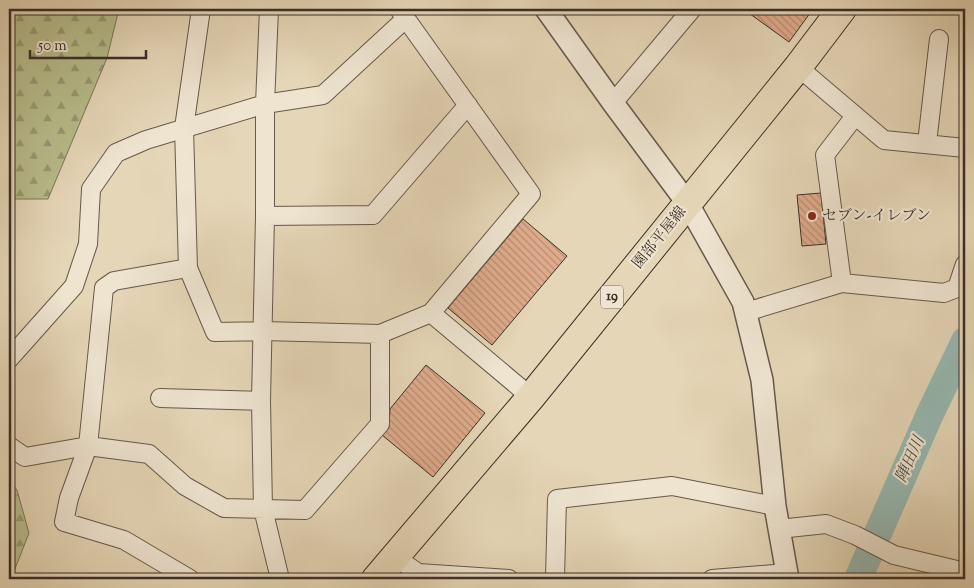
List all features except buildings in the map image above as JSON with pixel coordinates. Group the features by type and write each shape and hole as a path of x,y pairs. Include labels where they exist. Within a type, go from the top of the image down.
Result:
{"main road":[{"name":"園部平屋線","path":"376,579 531,397 798,67 842,9"}],"street":[{"path":"9,359 74,286 88,244 91,188 116,154 146,140 184,128 265,104 323,96 401,15 531,194 431,313 380,334 263,331 215,332 188,268 184,128 201,9"},
{"path":"269,9 265,104 262,401 263,509 280,579"},
{"path":"546,9 688,204 735,287 746,312 762,380 775,506 787,576 712,579"},
{"path":"613,103 692,9"},
{"path":"927,143 939,38"},
{"path":"798,67 884,140 965,148"},
{"path":"265,216 373,215 468,105"},
{"path":"842,283 825,154 855,116"},
{"path":"746,312 842,283 944,293 957,288 965,264"},
{"path":"188,268 114,281 104,288 88,446 69,498 64,522 124,540 190,579"},
{"path":"431,313 531,397"},
{"path":"9,446 25,457 88,446 149,454 185,486 224,508 305,510 380,424 380,334"},
{"path":"160,398 262,401"},
{"path":"555,579 557,499 672,486 775,506"},
{"path":"779,529 826,524 855,534 894,555 965,572"},
{"path":"395,557 418,573 509,579"}],"green space":[{"path":"9,9 119,9 107,58 48,199 9,199"},
{"path":"9,480 17,490 29,533 11,579 9,579"}],"waterway":[{"name":"陣田川","path":"858,579 929,416 965,341"}],"place":[{"name":"セブン-イレブン","path":"812,216"}]}
